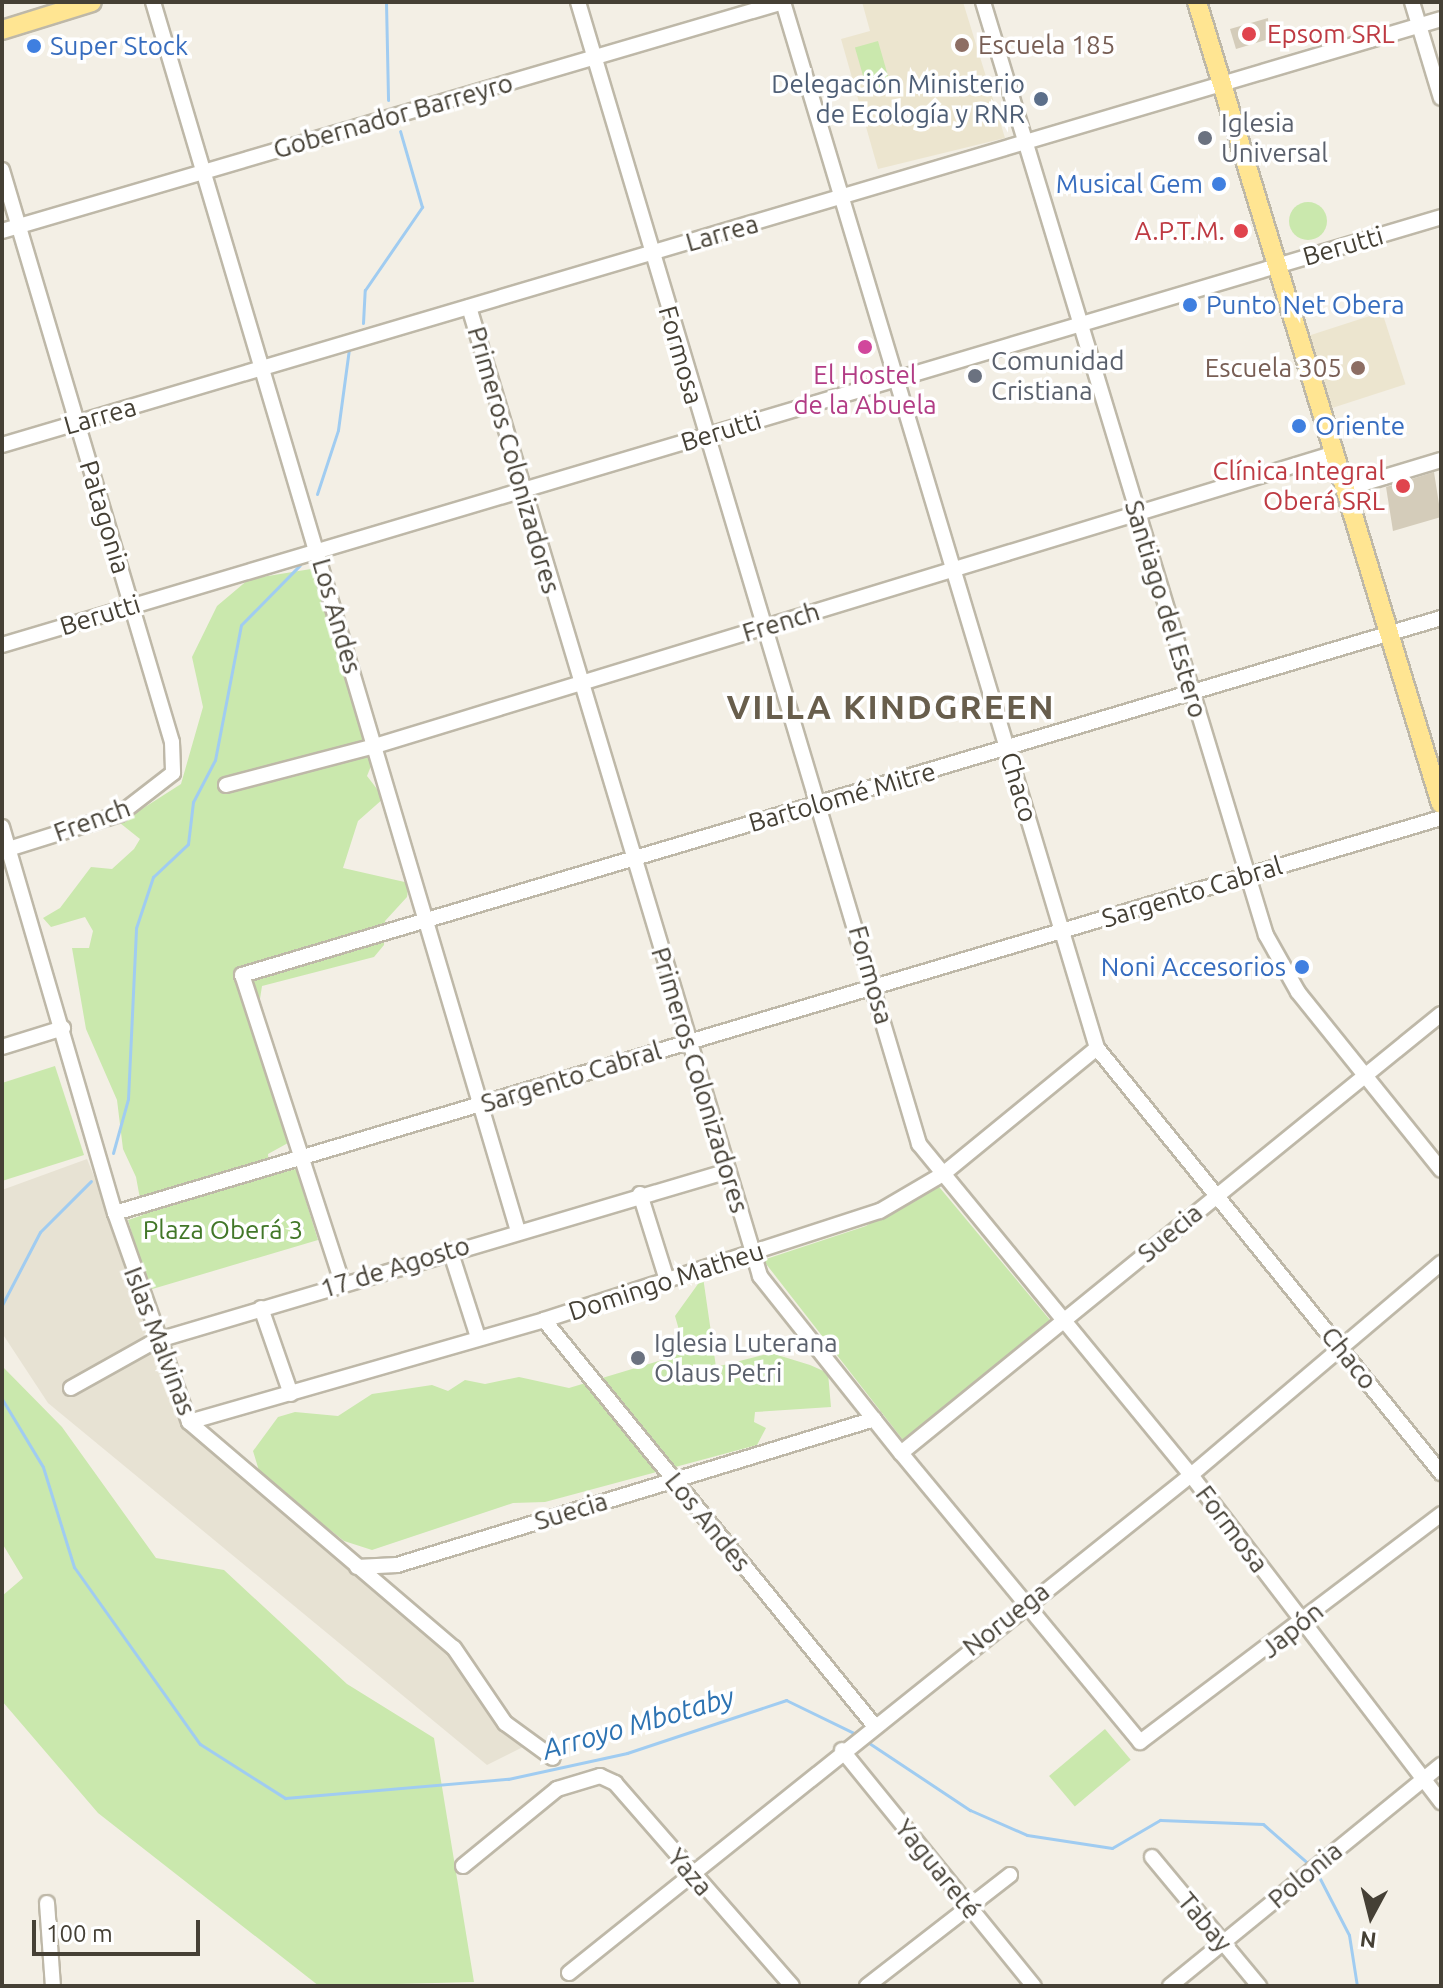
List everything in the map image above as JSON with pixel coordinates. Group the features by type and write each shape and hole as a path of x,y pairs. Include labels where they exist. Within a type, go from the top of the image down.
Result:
{"main road":[{"path":"2,30 92,2"},
{"path":"1197,2 1348,488 1441,804"}],"street":[{"name":"Los Andes","path":"153,2 518,1231"},
{"name":"Formosa","path":"578,2 704,436 766,627 919,1144 1191,1475 1441,1802"},
{"name":"Gobernador Barreyro","path":"2,231 783,2"},
{"name":"Chaco","path":"783,2 1097,1048 1214,1197 1441,1473"},
{"name":"Santiago del Estero","path":"983,2 1266,935 1298,992 1441,1170"},
{"path":"1412,2 1441,98"},
{"name":"Larrea","path":"2,445 1441,19"},
{"name":"Patagonia","path":"2,170 172,742 173,773"},
{"name":"Berutti","path":"2,645 1441,217"},
{"name":"Primeros Colonizadores","path":"469,307 760,1276 901,1453 1140,1742"},
{"name":"French","path":"226,785 375,746 1335,453"},
{"path":"1348,488 1441,460"},
{"name":"Bartolomé Mitre","path":"302,1158 242,975 1441,618"},
{"name":"French","path":"5,850 120,814 173,773"},
{"name":"Sargento Cabral","path":"115,1213 1441,818"},
{"name":"Islas Malvinas","path":"2,827 5,850 63,1028 155,1341 189,1422 454,1648 505,1723 553,1758"},
{"name":"Suecia","path":"901,1453 1441,1014"},
{"path":"2,1047 63,1028"},
{"name":"Domingo Matheu","path":"189,1422 544,1320 880,1211 943,1174 1097,1048"},
{"path":"302,1158 342,1282"},
{"name":"17 de Agosto","path":"71,1388 155,1341 342,1282 728,1171"},
{"path":"640,1194 667,1280"},
{"path":"450,1250 478,1337"},
{"name":"Noruega","path":"569,1973 693,1876 870,1726 1191,1475 1441,1263"},
{"path":"261,1308 291,1394"},
{"name":"Los Andes","path":"544,1320 870,1726"},
{"name":"Suecia","path":"357,1567 397,1565 874,1419"},
{"name":"Japón","path":"1140,1742 1305,1624 1441,1514"},
{"name":"Yaguareté","path":"844,1749 1034,1986"},
{"name":"Polonia","path":"1170,1986 1441,1765"},
{"name":"Yaza","path":"463,1866 557,1789 580,1779 615,1783 792,1986"},
{"name":"Tabay","path":"1152,1857 1259,1986"},
{"path":"867,1986 1010,1875"},
{"path":"47,1903 53,1986"}],"shaded area":[{"path":"862,2 963,2 1005,138 878,169 841,39 870,31"},
{"path":"1382,312 1405,384 1327,410 1304,337"},
{"path":"87,1159 186,1405 230,1459 435,1622 465,1658 487,1701 533,1742 487,1765 48,1403 2,1333 2,1190"}],"green space":[{"path":"878,41 891,85 868,92 855,48"},
{"path":"1308,202 1322,207 1327,221 1322,235 1308,240 1294,235 1289,221 1294,207"},
{"name":"Plaza Oberá 3","path":"311,569 324,587 373,761 367,776 384,798 358,821 343,868 409,883 407,897 385,921 384,945 374,957 262,986 255,1031 288,1143 268,1154 269,1176 296,1169 318,1240 149,1290 128,1220 143,1215 136,1177 123,1149 117,1100 86,1029 72,948 89,948 93,931 85,917 51,927 43,918 60,908 91,867 112,869 134,849 140,839 120,823 181,784 203,707 192,657 217,606 249,579"},
{"path":"55,1066 84,1155 2,1181 2,1083"},
{"path":"935,1182 1050,1320 903,1440 763,1260 866,1226"},
{"path":"703,1277 716,1367 771,1353 810,1365 828,1373 831,1407 755,1412 754,1422 766,1428 757,1445 545,1502 513,1503 372,1550 344,1541 260,1474 253,1451 278,1417 295,1412 338,1416 372,1394 432,1385 448,1391 465,1380 485,1384 519,1377 569,1388 672,1357 681,1337 675,1316"},
{"path":"2,1366 62,1427 156,1558 224,1570 347,1684 434,1738 474,1982 319,1986 98,1813 2,1701 2,1596 23,1578 2,1543"},
{"path":"1105,1729 1131,1760 1075,1807 1049,1776"}],"building":[{"name":"Epsom SRL","path":"1268,18 1269,39 1236,49 1230,29"},
{"path":"1434,472 1441,517 1393,531 1386,487"}],"waterway":[{"path":"386,2 388,100"},
{"path":"363,323 365,290 422,207 400,131"},
{"path":"317,494 338,430 349,349"},
{"path":"113,1153 128,1099 136,928 153,877 188,844 193,802 215,760 241,625 300,565"},
{"path":"2,1305 40,1232 91,1181"},
{"name":"Arroyo Mbotaby","path":"2,1399 43,1467 74,1567 200,1744 285,1798 508,1779 627,1753 786,1700 856,1734"},
{"name":"Arroyo Mbotaby","path":"866,1741 970,1810 1027,1835 1112,1848 1160,1820 1263,1824 1311,1866"},
{"name":"Arroyo Mbotaby","path":"1316,1871 1349,1935 1357,1986"}],"place":[{"name":"Epsom SRL","path":"1249,34"},
{"name":"Escuela 185","path":"962,45"},
{"name":"Super Stock","path":"34,46"},
{"name":"Delegación Ministerio de Ecología y RNR","path":"1041,99"},
{"name":"Iglesia Universal","path":"1205,138"},
{"name":"Musical Gem","path":"1219,184"},
{"name":"A.P.T.M.","path":"1241,231"},
{"name":"Punto Net Obera","path":"1190,305"},
{"name":"El Hostel de la Abuela","path":"865,347"},
{"name":"Escuela 305","path":"1358,368"},
{"name":"Comunidad Cristiana","path":"975,376"},
{"name":"Oriente","path":"1299,426"},
{"name":"Clínica Integral Oberá SRL","path":"1403,486"},
{"name":"Noni Accesorios","path":"1302,967"},
{"name":"Iglesia Luterana Olaus Petri","path":"638,1358"}],"district":[{"name":"VILLA KINDGREEN","path":"891,707"}]}
